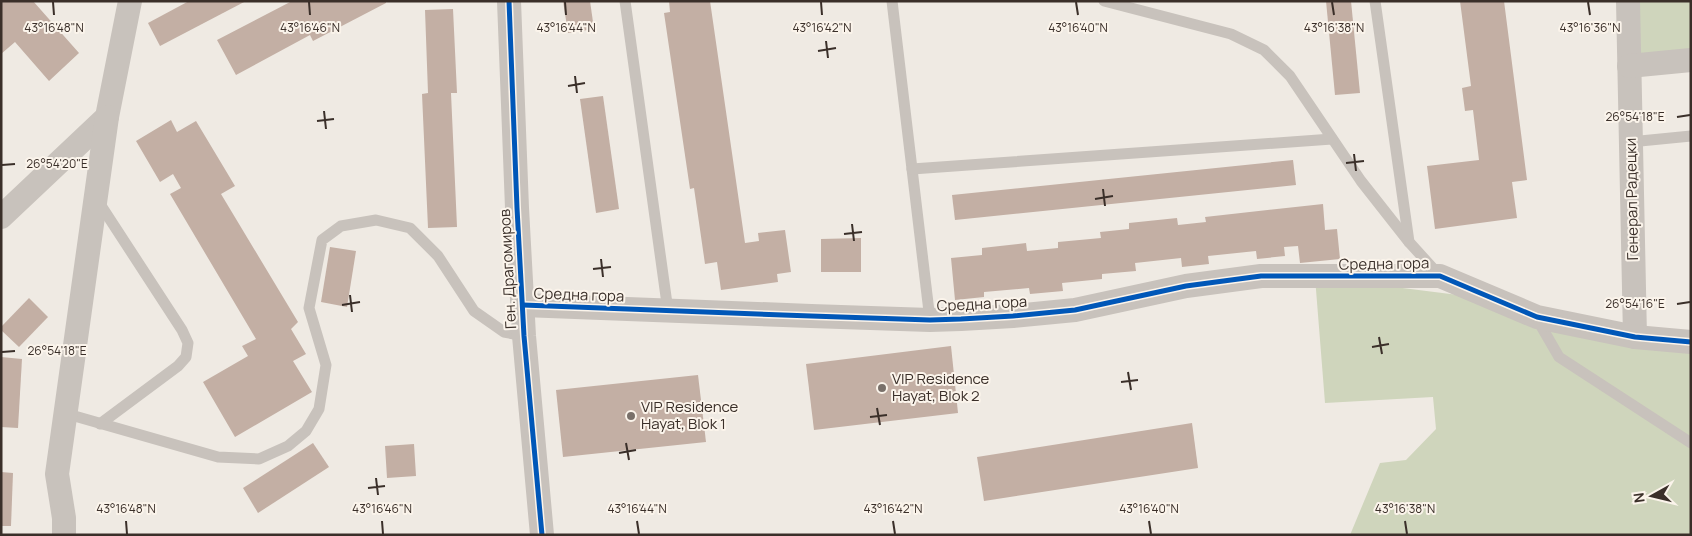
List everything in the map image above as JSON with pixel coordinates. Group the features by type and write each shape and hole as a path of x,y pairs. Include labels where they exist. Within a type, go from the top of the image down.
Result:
{"street":[{"path":"64,535 64,518 57,474 64,413 108,117 130,1"},
{"name":"Ген. Драгомиров","path":"509,1 516,208 524,336 542,535"},
{"name":"Генерал Радецки","path":"1628,1 1635,337"},
{"path":"1629,66 1691,60"},
{"path":"1,217 108,117"},
{"name":"Средна гора","path":"523,305 930,320 1013,316 1075,310 1186,286 1261,276 1440,276"},
{"path":"1440,276 1537,317 1635,337 1691,342"}],"lane":[{"path":"625,1 668,311"},
{"path":"892,1 930,320"},
{"path":"1104,1 1231,34 1264,50 1290,76 1361,181 1409,242 1440,276"},
{"path":"1375,1 1409,242"},
{"path":"1630,142 1691,136"},
{"path":"912,169 1332,138"},
{"path":"96,198 182,330 188,343 186,357 178,366 100,424"},
{"path":"64,413 218,457 259,459 288,446 306,431 319,409 326,366 309,308 322,240 341,226 376,220 410,228 438,256 474,311 504,332 524,336"},
{"path":"1537,317 1559,357 1691,443"}],"green space":[{"path":"1628,1 1691,1 1691,60 1629,66"},
{"path":"1315,277 1498,300 1691,342 1691,535 1350,535 1380,463 1406,460 1436,429 1433,397 1325,403"}],"building":[{"path":"33,1 79,53 49,81 15,42 1,54 1,2"},
{"path":"189,1 246,1 160,46 148,23"},
{"path":"292,1 386,1 386,3 313,41 310,35 236,75 217,40"},
{"path":"563,1 590,1 594,29 568,33"},
{"path":"669,1 710,1 745,243 759,241 758,233 785,230 791,272 777,274 778,282 721,290 717,262 705,264 694,188 690,189 664,13 670,12"},
{"path":"1326,1 1351,1 1360,93 1335,95"},
{"path":"1460,1 1504,1 1527,180 1512,182 1517,218 1435,229 1427,166 1479,160 1473,110 1465,111 1462,88 1471,86"},
{"path":"453,9 457,93 451,93 457,227 428,228 422,94 428,93 425,10"},
{"path":"603,96 619,209 596,213 580,99"},
{"path":"171,120 177,132 196,121 235,186 221,194 298,322 291,329 306,354 293,361 312,392 235,437 203,382 248,356 242,346 256,339 170,194 181,188 173,174 160,182 136,141"},
{"path":"1293,160 1296,185 955,220 952,195"},
{"path":"1323,204 1325,230 1337,229 1340,259 1300,263 1298,246 1284,247 1285,256 1257,259 1256,251 1208,256 1209,264 1182,267 1181,258 1135,263 1136,271 1102,274 1102,279 1062,283 1063,291 1030,294 1029,288 984,292 984,297 955,300 951,258 982,255 982,248 1026,243 1027,251 1058,248 1058,242 1101,238 1100,232 1129,229 1129,223 1177,218 1178,225 1206,222 1205,217"},
{"path":"861,238 861,272 821,272 821,239"},
{"path":"330,247 356,251 347,307 321,302"},
{"path":"29,298 48,317 19,347 1,330 1,327"},
{"name":"VIP Residence Hayat, Blok 2","path":"951,346 958,413 814,430 806,364"},
{"path":"1,357 22,359 18,428 1,427"},
{"name":"VIP Residence Hayat, Blok 1","path":"698,375 706,442 563,457 556,390"},
{"path":"1192,423 1198,468 984,501 977,457"},
{"path":"313,443 329,467 258,513 243,488"},
{"path":"414,444 416,476 387,478 385,446"},
{"path":"1,472 13,473 11,526 1,526"}],"cycle path":[{"path":"509,1 524,336 542,535"},
{"path":"523,305 930,320 1013,316 1075,310 1186,286 1261,276 1440,276 1537,317 1635,337 1691,342"}],"place":[{"name":"VIP Residence Hayat, Blok 2","path":"882,388"},
{"name":"VIP Residence Hayat, Blok 1","path":"631,416"}]}
